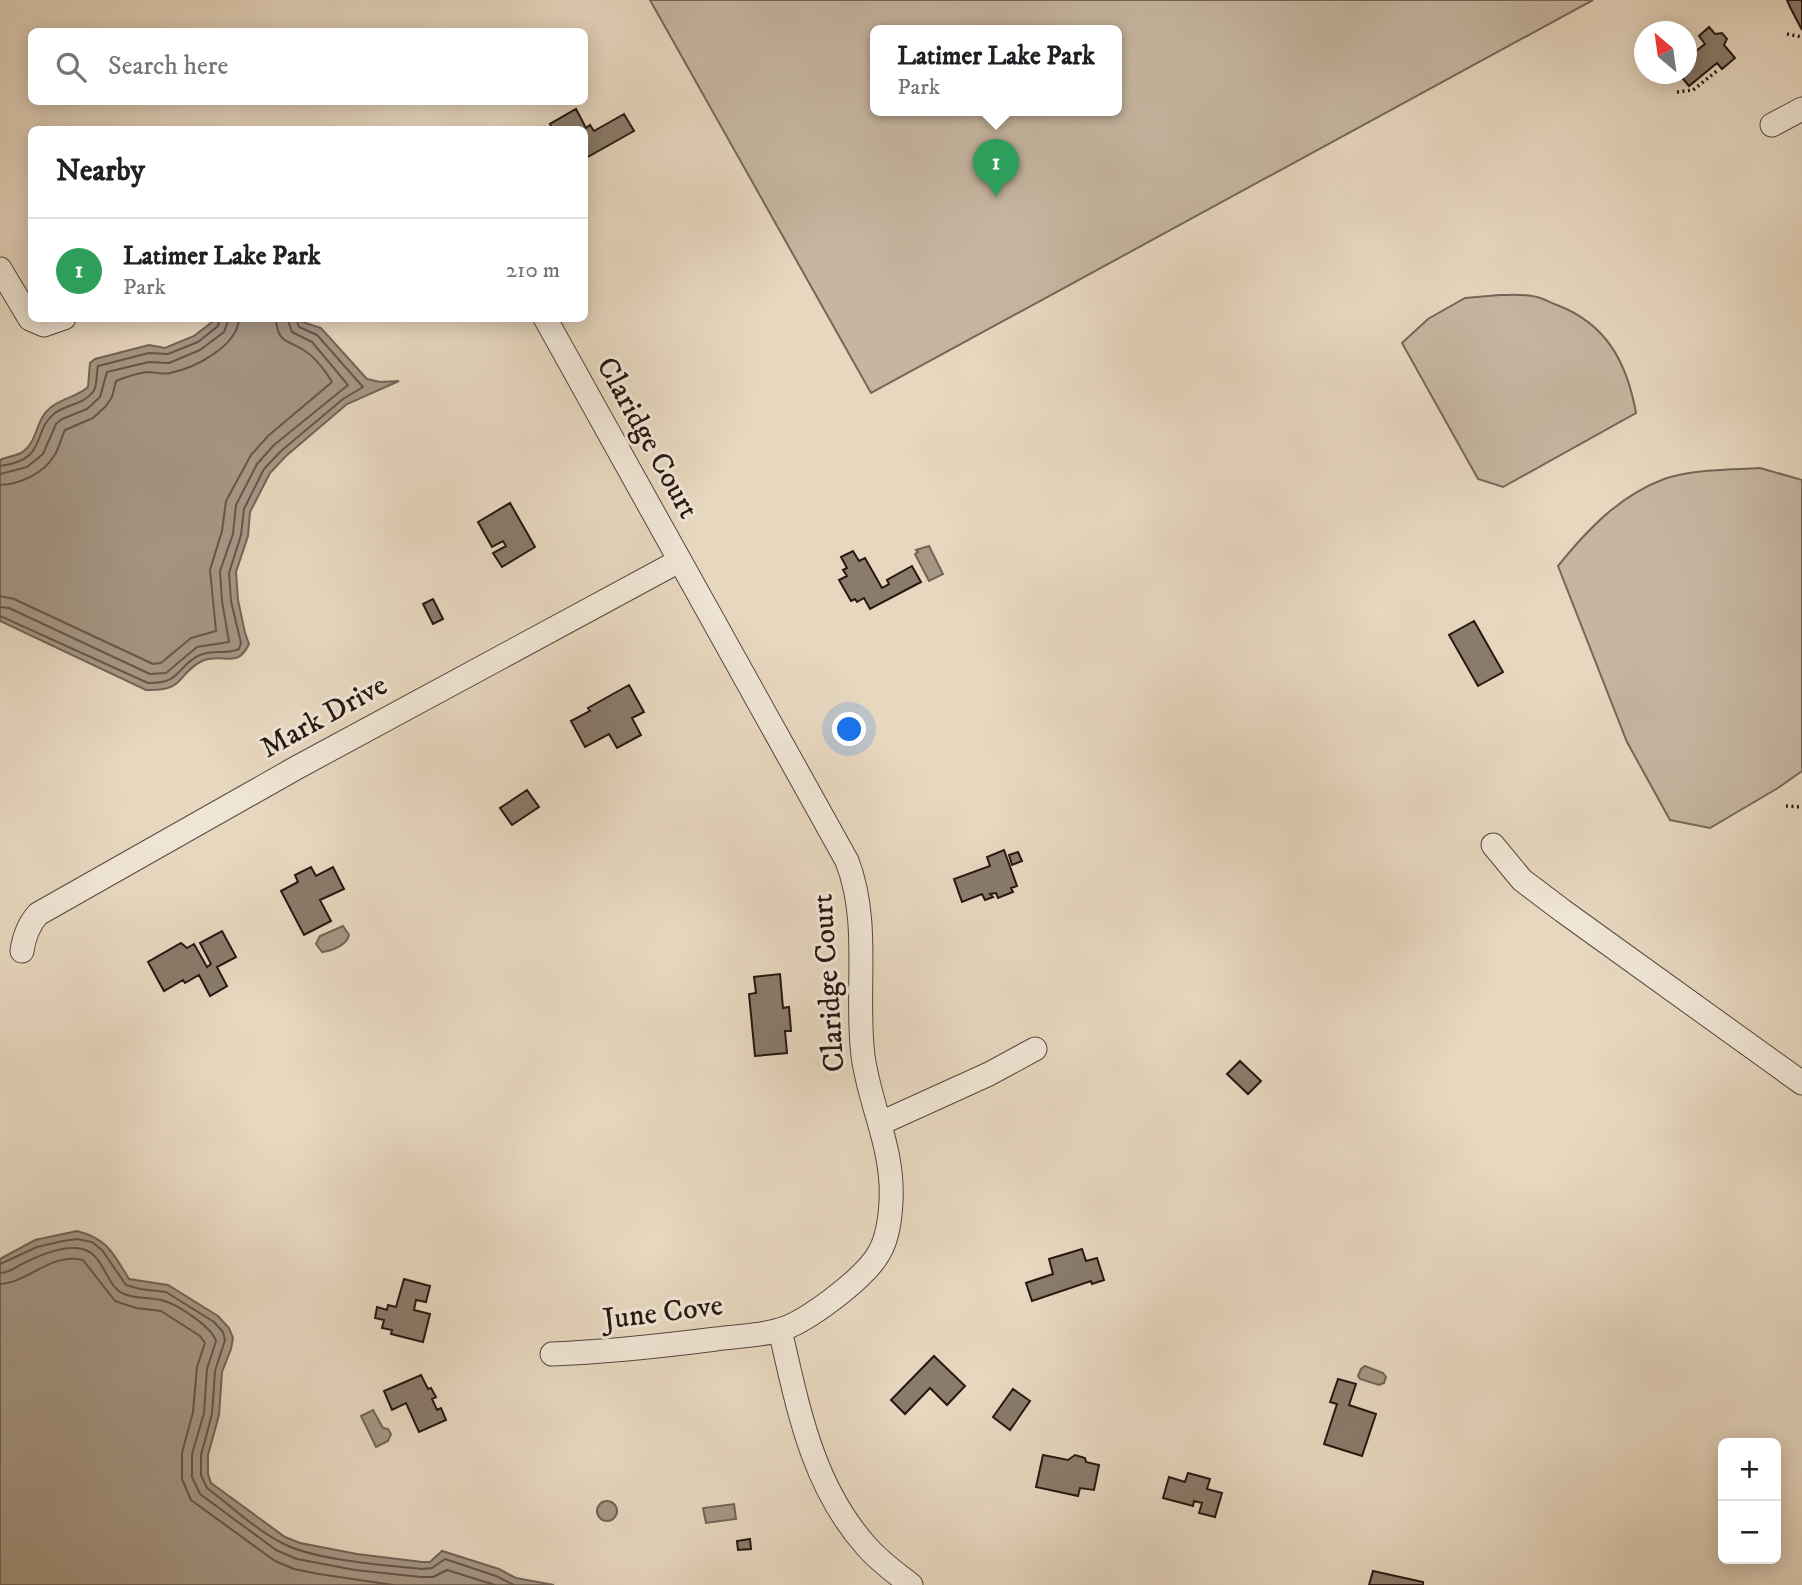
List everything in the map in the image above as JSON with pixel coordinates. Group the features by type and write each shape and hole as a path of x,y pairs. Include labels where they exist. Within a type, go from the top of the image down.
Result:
{"street":[{"path":"1772,125 1802,109"},
{"path":"0,269 28,316"},
{"path":"37,322 44,325 56,322"},
{"name":"Claridge Court","path":"547,322 816,803 852,875 858,904 863,1052 866,1076 887,1148 891,1187 889,1225 881,1251 852,1284 811,1313 780,1330"},
{"name":"Mark Drive","path":"22,951 24,940 38,914 285,774 679,561"},
{"path":"1493,845 1522,880 1542,896 1802,1083"},
{"path":"881,1123 989,1074 1034,1049"},
{"path":"780,1330 805,1437 816,1464 854,1531 885,1565 911,1585"},
{"name":"June Cove","path":"552,1354 621,1351 780,1330"}],"path":[{"path":"1787,34 1802,37"},
{"path":"1677,92 1693,90 1718,70"},
{"path":"1786,806 1802,807"}],"shaded area":[{"path":"650,0 1593,0 871,393"},
{"path":"1500,295 1539,297 1574,313 1602,334 1612,347 1627,378 1636,413 1503,487 1478,479 1402,343 1428,319 1465,298"},
{"path":"1760,468 1802,480 1802,771 1710,828 1670,820 1627,742 1558,566 1605,515 1648,486 1687,473"}],"water":[{"path":"212,322 303,322 321,328 367,379 380,382 399,381 347,404 270,473 250,512 248,536 236,572 238,600 249,644 244,652 234,658 202,661 175,685 159,690 146,690 0,621 0,460 27,449 45,413 59,402 88,387 90,363 95,359 149,345 165,348 194,336"},
{"path":"929,546 943,574 929,581 915,554 918,552 916,550"},
{"path":"343,926 349,935 348,939 334,949 322,952 316,944 320,936"},
{"path":"77,1231 96,1238 109,1248 129,1279 168,1285 218,1316 229,1328 233,1338 222,1372 219,1415 208,1455 211,1483 285,1537 300,1543 422,1562 430,1562 442,1551 499,1569 516,1578 554,1585 0,1585 0,1259 35,1240"},
{"path":"1365,1366 1383,1373 1386,1377 1384,1383 1379,1385 1360,1379 1358,1376"},
{"path":"373,1410 383,1428 388,1429 391,1434 388,1441 376,1447 361,1416"},
{"path":"607,1501 614,1504 617,1511 614,1518 607,1521 600,1518 597,1511 600,1504"},
{"path":"734,1504 736,1519 706,1523 703,1508"}],"building":[{"path":"1787,0 1802,0 1802,30 1790,7"},
{"path":"1709,27 1715,34 1722,33 1727,39 1724,45 1735,58 1722,69 1717,63 1697,79 1697,50 1705,44 1699,36"},
{"path":"576,109 585,126 551,126 550,124"},
{"path":"624,114 634,131 588,157 590,125 594,131"},
{"path":"510,503 535,547 502,567 493,553 506,546 503,541 492,547 478,522"},
{"path":"853,551 859,561 865,558 882,588 889,584 887,580 912,566 921,582 870,609 864,598 857,602 855,599 851,601 839,580 847,576 843,570 847,568 841,557"},
{"path":"433,599 443,619 433,624 423,604"},
{"path":"1474,621 1503,672 1478,686 1449,635"},
{"path":"629,685 644,712 632,718 641,735 617,748 609,734 585,747 571,721"},
{"path":"527,790 539,807 512,825 500,808"},
{"path":"1004,850 1017,886 1011,888 1013,892 998,898 996,893 990,894 993,897 985,900 982,894 962,902 954,879 990,866 987,857"},
{"path":"1018,852 1022,861 1012,865 1009,855"},
{"path":"311,867 316,876 333,867 344,889 320,900 331,921 304,935 281,891 298,882 295,875"},
{"path":"222,931 236,957 217,967 227,986 210,996 199,975 185,983 183,980 164,991 148,962 181,943 187,948 194,944 207,967 211,964 200,943"},
{"path":"780,974 783,1008 789,1007 791,1031 785,1031 787,1053 755,1056 749,994 756,993 754,977"},
{"path":"1240,1061 1261,1081 1248,1094 1227,1074"},
{"path":"1082,1249 1086,1261 1097,1258 1104,1280 1092,1284 1091,1281 1032,1301 1026,1283 1053,1274 1049,1259"},
{"path":"404,1279 430,1286 426,1302 416,1300 414,1310 430,1314 423,1342 391,1334 392,1330 382,1328 384,1320 375,1318 377,1307 387,1310 388,1305 396,1307"},
{"path":"934,1356 965,1386 947,1405 930,1388 905,1414 891,1400"},
{"path":"421,1375 428,1389 431,1388 436,1397 432,1399 437,1410 441,1408 446,1420 419,1432 406,1403 392,1410 384,1391"},
{"path":"1338,1379 1356,1384 1349,1405 1376,1414 1362,1456 1324,1444 1337,1404 1330,1402"},
{"path":"1013,1389 1030,1401 1010,1430 993,1417"},
{"path":"1043,1455 1068,1460 1075,1455 1085,1458 1086,1462 1099,1465 1094,1490 1080,1488 1078,1496 1036,1487"},
{"path":"1188,1473 1210,1479 1207,1489 1222,1493 1215,1517 1199,1513 1202,1503 1194,1501 1193,1506 1163,1498 1169,1477 1185,1482"},
{"path":"750,1539 751,1549 738,1550 737,1541"},
{"path":"1373,1571 1423,1582 1423,1585 1369,1585"}],"place":[{"name":"Latimer Lake Park","path":"996,197"}]}
